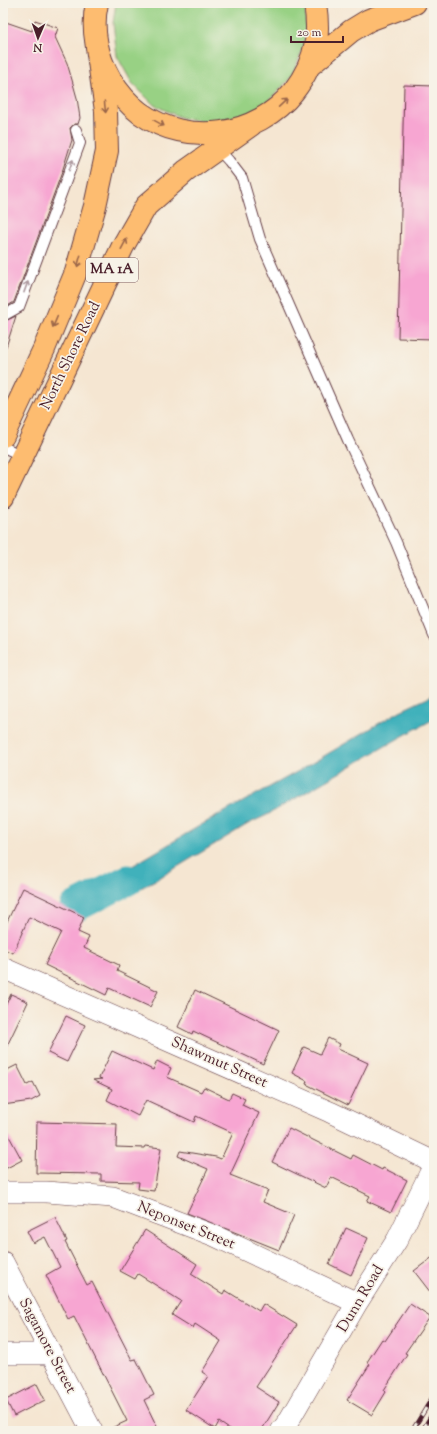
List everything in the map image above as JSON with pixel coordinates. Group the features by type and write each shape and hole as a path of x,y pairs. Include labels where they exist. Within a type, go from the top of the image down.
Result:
{"highway":[{"name":"MA 1A","path":"96,40 95,13 97,3"},
{"path":"310,65 316,44 318,22 315,3"},
{"name":"MA 1A","path":"251,125 270,114 286,100 300,83 310,65 351,31 369,20 415,3"},
{"path":"96,40 104,68 119,93 140,113 159,124 194,134 223,133 251,125"},
{"name":"North Shore Road","path":"3,436 44,349 76,272 95,206 107,151 106,111 96,40"},
{"name":"North Shore Road","path":"3,497 123,246 146,206 186,171 251,125"}],"street":[{"name":"Shawmut Street","path":"3,968 322,1109 434,1163"},
{"name":"Dunn Road","path":"281,1431 288,1422 357,1303 397,1240 434,1163"},
{"name":"Neponset Street","path":"3,1192 46,1192 113,1197 215,1236 357,1303"},
{"name":"Sagamore Street","path":"3,1262 92,1431"},
{"path":"3,1354 51,1354"}],"lane":[{"path":"3,316 19,307 80,143 76,130"},
{"path":"217,148 229,160 242,178 260,239 345,433 396,542 434,635"},
{"path":"3,447 23,456"}],"green space":[{"path":"116,3 305,3 306,29 303,49 291,77 270,100 243,116 213,122 182,118 154,105 132,83 117,56 113,23"}],"water":[{"path":"434,695 434,719 267,815 248,824 164,875 102,910 93,910 89,903 92,895 112,878 201,825 302,769 400,711"}],"building":[{"path":"35,20 58,28 55,37 67,63 77,98 80,118 78,124 74,124 70,128 72,140 62,172 14,302 3,309 3,21 32,31"},
{"path":"404,85 434,86 434,339 398,338"},
{"path":"16,316 6,347 3,347 3,322"},
{"path":"23,888 84,917 78,932 89,937 84,948 119,965 117,971 158,991 150,1007 109,988 106,995 45,965 61,932 29,917 13,953 3,949 3,930"},
{"path":"195,990 279,1030 263,1064 193,1031 192,1034 178,1027"},
{"path":"11,994 28,1002 3,1054 3,1011"},
{"path":"66,1016 85,1025 67,1062 48,1053"},
{"path":"328,1038 340,1044 338,1049 368,1063 348,1105 306,1084 307,1081 292,1073 304,1047 320,1054"},
{"path":"112,1051 153,1070 157,1061 171,1068 167,1077 201,1092 204,1087 229,1099 232,1093 245,1099 242,1105 259,1113 230,1175 268,1190 263,1202 294,1215 279,1250 187,1213 208,1169 178,1156 180,1151 221,1159 233,1133 196,1116 194,1122 146,1100 138,1116 107,1100 112,1089 93,1080 102,1079 99,1078"},
{"path":"17,1065 27,1085 33,1082 40,1096 31,1101 3,1105 3,1072"},
{"path":"37,1122 117,1124 116,1147 144,1148 145,1146 161,1148 154,1191 138,1189 139,1182 101,1181 101,1174 36,1173"},
{"path":"3,1125 22,1160 3,1170"},
{"path":"289,1128 351,1159 353,1155 382,1170 383,1168 407,1180 391,1212 367,1201 370,1196 331,1177 326,1188 272,1162"},
{"path":"55,1217 67,1241 65,1242 87,1285 92,1282 132,1360 136,1359 154,1395 144,1400 159,1431 105,1431 127,1421 74,1316 68,1319 46,1275 60,1267 45,1237 33,1243 27,1231"},
{"path":"346,1228 368,1238 351,1275 329,1264"},
{"path":"145,1230 197,1264 191,1274 223,1294 225,1290 259,1311 263,1304 297,1325 256,1387 279,1402 261,1431 232,1431 219,1422 215,1429 186,1410 208,1376 202,1372 221,1341 195,1324 193,1328 172,1315 181,1301 138,1274 135,1279 120,1271"},
{"path":"434,1256 434,1297 414,1271"},
{"path":"410,1304 430,1317 405,1353 407,1354 384,1390 386,1392 372,1415 347,1400 370,1364 367,1362 382,1339 385,1341"},
{"path":"37,1384 45,1400 14,1416 6,1400"}],"waterway":[{"path":"75,907 128,880"}],"railway":[{"path":"412,1431 434,1395"},
{"path":"422,1431 434,1411"}]}
